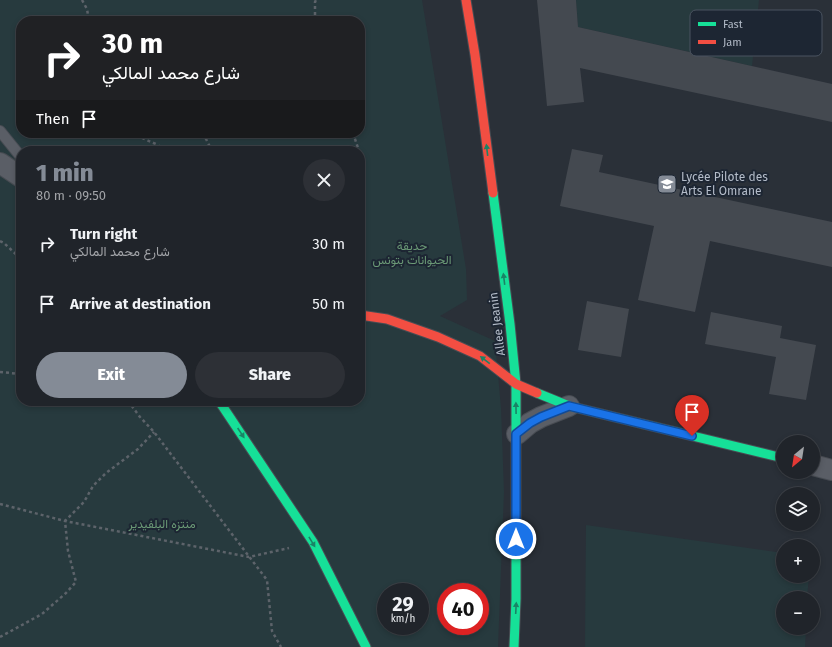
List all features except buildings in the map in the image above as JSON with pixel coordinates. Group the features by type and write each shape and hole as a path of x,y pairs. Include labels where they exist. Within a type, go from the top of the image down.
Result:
{"street":[{"name":"Allee Jeanin","path":"466,0 475,55 510,324 516,384 516,599 514,647"},
{"path":"0,163 16,174"},
{"path":"365,316 387,319 438,337 480,356 516,384 569,406 776,456"},
{"path":"222,406 313,542 366,647"},
{"path":"516,434 530,423 541,417 569,406"},
{"path":"820,467 832,470"}],"lane":[{"path":"0,131 16,151"}],"path":[{"path":"82,0 87,9 88,16"},
{"path":"315,16 315,1 319,0"},
{"path":"142,138 159,146"},
{"path":"0,241 16,255"},
{"path":"0,372 16,374"},
{"path":"132,406 154,432 267,580 272,631 281,647"},
{"path":"65,521 84,502 93,486 106,473 138,449 154,432"},
{"path":"0,504 65,521 249,557 313,542"},
{"path":"0,637 42,614 76,582 68,551 65,521"}],"green space":[{"name":"منتزه البلفيدير","path":"0,0 422,0 466,269 467,300 440,316 495,341 501,408 504,492 498,647 0,647"},
{"path":"576,0 759,0 758,10 690,10 690,52 578,27"},
{"path":"707,56 753,56 752,66"},
{"path":"586,525 776,552 776,583 808,583 808,591 776,591 776,635 806,635 805,647 585,647"}],"traffic: fast":[{"path":"493,193 510,324 516,384 516,599 514,647"},
{"path":"537,393 569,406 776,456"},
{"path":"222,406 313,542 366,647"}],"traffic: jam":[{"path":"466,0 475,55 493,193"},
{"path":"365,316 387,319 438,337 480,356 516,384 537,393"}],"place":[{"name":"Lycée Pilote des Arts El Omrane","path":"667,184"}],"route":[{"path":"516,539 516,434 530,423 569,406 692,436"}],"park label":[{"name":"حديقة الحيوانات بتونس","path":"412,253"}]}
